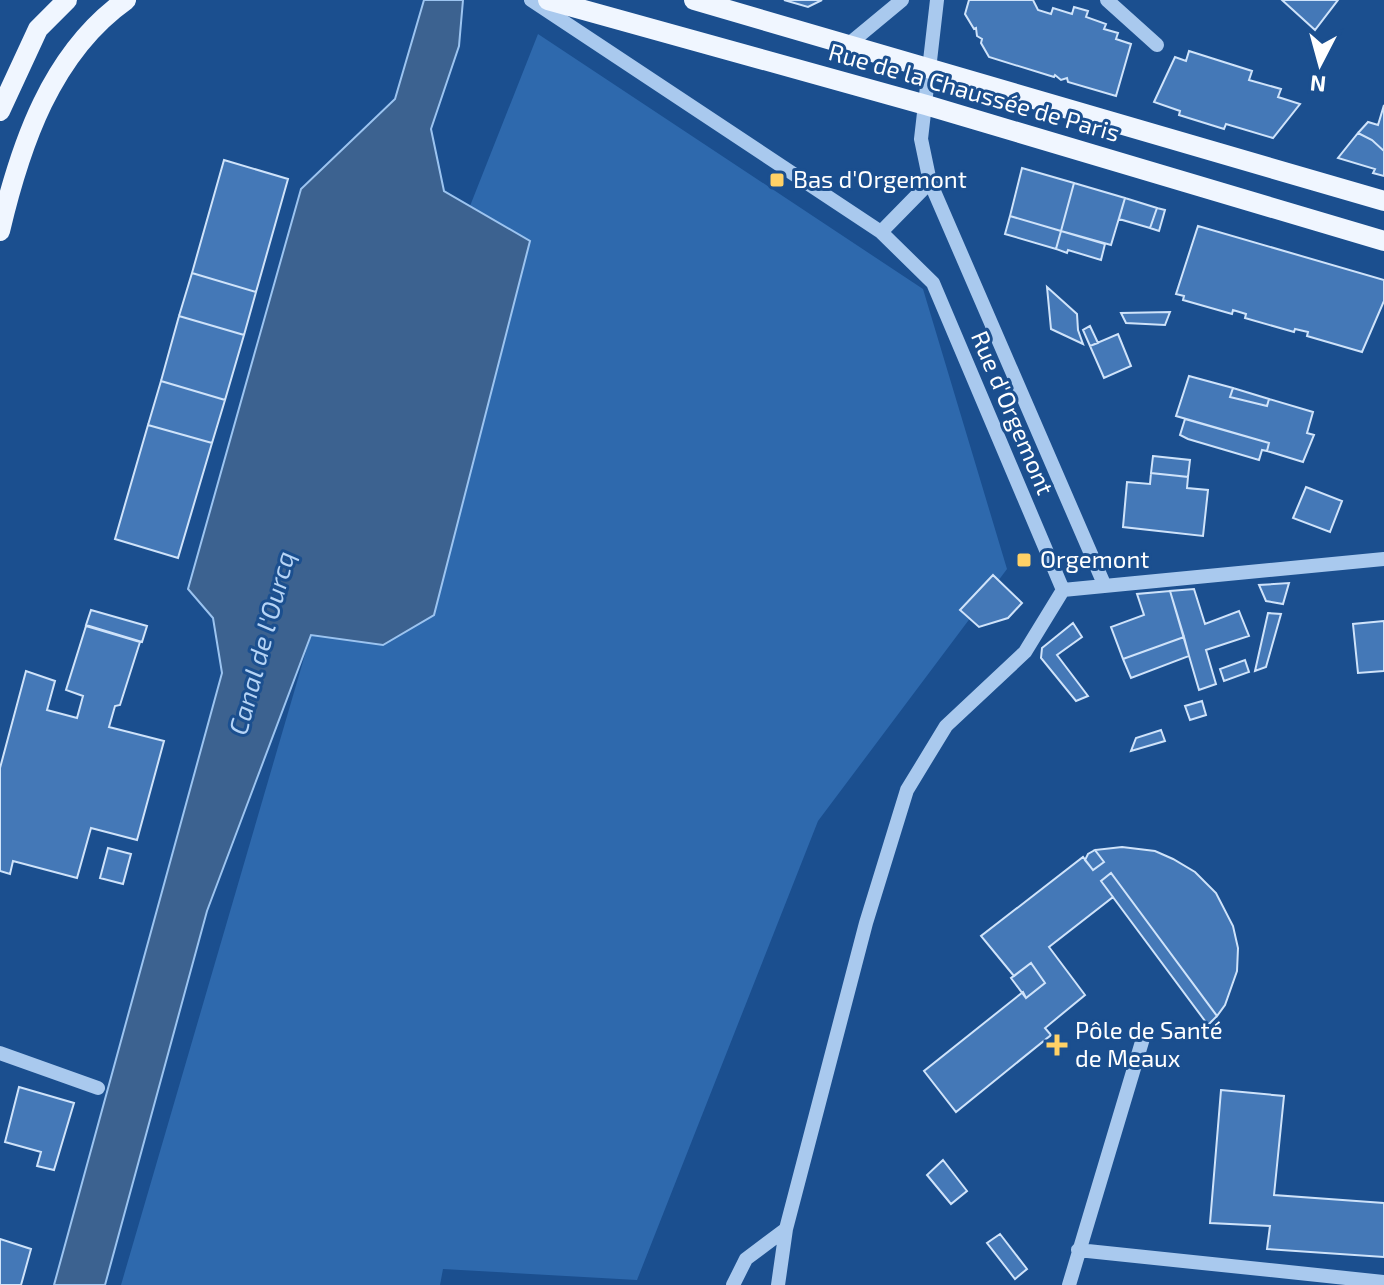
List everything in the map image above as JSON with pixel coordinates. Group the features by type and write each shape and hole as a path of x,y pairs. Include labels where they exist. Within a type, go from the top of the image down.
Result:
{"main road":[{"path":"0,111 38,29 67,0"},
{"path":"0,231 10,188 40,107 61,68 90,34 126,0"},
{"name":"Rue de la Chaussée de Paris","path":"548,0 926,105 1384,241"},
{"name":"Rue de la Chaussée de Paris","path":"694,0 1384,201"}],"street":[{"name":"Rue d'Orgemont","path":"531,0 881,232 933,283 1063,590"},
{"path":"849,44 902,0"},
{"name":"Rue d'Orgemont","path":"937,0 921,139 930,182 1104,584"},
{"path":"1107,0 1157,45"},
{"path":"881,232 930,182"},
{"path":"778,1285 786,1229 866,923 907,790 946,726 1025,652 1063,590 1384,559"},
{"path":"1069,1285 1144,1035"},
{"path":"0,1053 98,1088"},
{"path":"733,1285 746,1259 786,1229"},
{"path":"1078,1250 1384,1282"}],"shaded area":[{"path":"538,34 923,289 1007,569 818,821 637,1280 443,1269 440,1285 121,1285 311,634 383,645 530,241 470,206"}],"water":[{"name":"Canal de l'Ourcq","path":"424,0 463,0 459,46 431,129 444,191 530,241 434,615 383,645 311,635 207,911 105,1285 54,1285 222,673 213,618 188,589 301,189 395,99"}],"building":[{"path":"784,0 822,0 808,7"},
{"path":"969,0 1033,0 1038,10 1051,14 1053,8 1072,14 1074,7 1088,11 1086,17 1106,24 1104,29 1118,33 1116,39 1131,44 1116,96 1068,82 1067,78 1061,80 1055,75 989,57 976,28 965,14"},
{"path":"1282,0 1338,0 1315,30"},
{"path":"1189,51 1252,71 1249,80 1281,89 1278,97 1300,104 1273,138 1226,124 1224,129 1179,115 1180,111 1154,102 1175,57 1186,61"},
{"path":"1384,105 1384,151 1358,133 1368,122 1378,125"},
{"path":"1358,133 1384,151 1384,176 1373,173 1375,169 1338,158"},
{"path":"224,160 288,179 256,292 192,273"},
{"path":"1022,168 1074,183 1061,231 1010,216"},
{"path":"1074,183 1125,198 1111,245 1061,231"},
{"path":"1125,198 1157,208 1150,228 1119,219"},
{"path":"1157,208 1165,210 1159,231 1150,228"},
{"path":"1010,216 1061,231 1056,249 1005,234"},
{"path":"1198,226 1384,280 1384,301 1362,352 1307,336 1308,332 1295,329 1294,332 1245,318 1246,314 1233,310 1232,314 1183,300 1184,296 1176,294"},
{"path":"1061,231 1105,244 1101,260 1056,249"},
{"path":"192,273 256,292 244,335 179,316"},
{"path":"1047,287 1077,314 1083,344 1051,329"},
{"path":"1170,312 1165,325 1126,323 1121,313"},
{"path":"179,316 244,335 225,400 161,381"},
{"path":"1090,326 1098,343 1090,346 1083,330"},
{"path":"1118,334 1131,366 1104,378 1090,346"},
{"path":"1189,376 1233,388 1230,397 1267,406 1269,399 1313,412 1307,433 1314,435 1303,462 1267,451 1269,443 1176,416"},
{"path":"161,381 225,400 212,443 148,425"},
{"path":"1233,388 1269,399 1267,406 1230,397"},
{"path":"1185,419 1269,443 1267,451 1262,450 1259,460 1188,439 1180,435"},
{"path":"148,425 212,443 178,558 115,539"},
{"path":"1153,456 1190,460 1188,477 1151,473"},
{"path":"1151,473 1188,477 1187,488 1208,490 1203,536 1123,527 1127,482 1150,484"},
{"path":"1306,487 1342,501 1330,532 1293,518"},
{"path":"993,575 1022,603 1008,618 979,627 960,610"},
{"path":"1289,583 1283,604 1266,601 1259,585"},
{"path":"1194,589 1205,624 1239,611 1249,636 1206,650 1216,684 1199,690 1170,591"},
{"path":"1170,591 1184,637 1123,659 1111,627 1144,615 1137,594"},
{"path":"91,610 147,626 142,642 86,625"},
{"path":"1268,613 1281,614 1266,667 1255,671"},
{"path":"1384,621 1384,671 1358,673 1353,624"},
{"path":"1073,623 1082,637 1057,655 1088,696 1076,701 1041,658 1042,648"},
{"path":"86,626 140,642 120,705 115,706 109,727 164,741 137,840 91,828 77,878 13,861 10,874 0,871 0,768 26,671 55,681 47,710 77,718 83,696 66,690"},
{"path":"1184,637 1189,656 1131,678 1123,659"},
{"path":"1245,660 1249,672 1224,681 1220,669"},
{"path":"1202,701 1206,715 1190,720 1185,706"},
{"path":"1161,730 1165,741 1131,751 1136,738"},
{"path":"1122,847 1155,851 1173,859 1195,872 1216,893 1233,926 1238,948 1237,971 1225,1005 1217,1016 1111,873 1101,881 1113,897 1049,947 1085,995 1045,1028 1051,1035 956,1112 924,1071 1023,992 1026,998 1045,983 1031,963 1014,976 981,936 1083,857 1093,870 1104,862 1095,850"},
{"path":"108,848 131,854 123,884 100,878"},
{"path":"1095,850 1104,862 1093,870 1085,860"},
{"path":"1111,873 1217,1016 1208,1025 1101,881"},
{"path":"1031,963 1045,983 1026,998 1011,978"},
{"path":"19,1087 74,1103 54,1170 37,1166 41,1152 5,1142"},
{"path":"1221,1090 1284,1096 1274,1195 1384,1203 1384,1257 1267,1249 1270,1226 1210,1223"},
{"path":"943,1160 967,1191 951,1204 927,1175"},
{"path":"1000,1234 1027,1269 1015,1279 987,1243"},
{"path":"0,1239 31,1249 21,1285 0,1285"}],"place":[{"name":"Bas d'Orgemont","path":"777,180"},
{"name":"Orgemont","path":"1024,560"},
{"name":"Pôle de Santé de Meaux","path":"1057,1045"}]}
